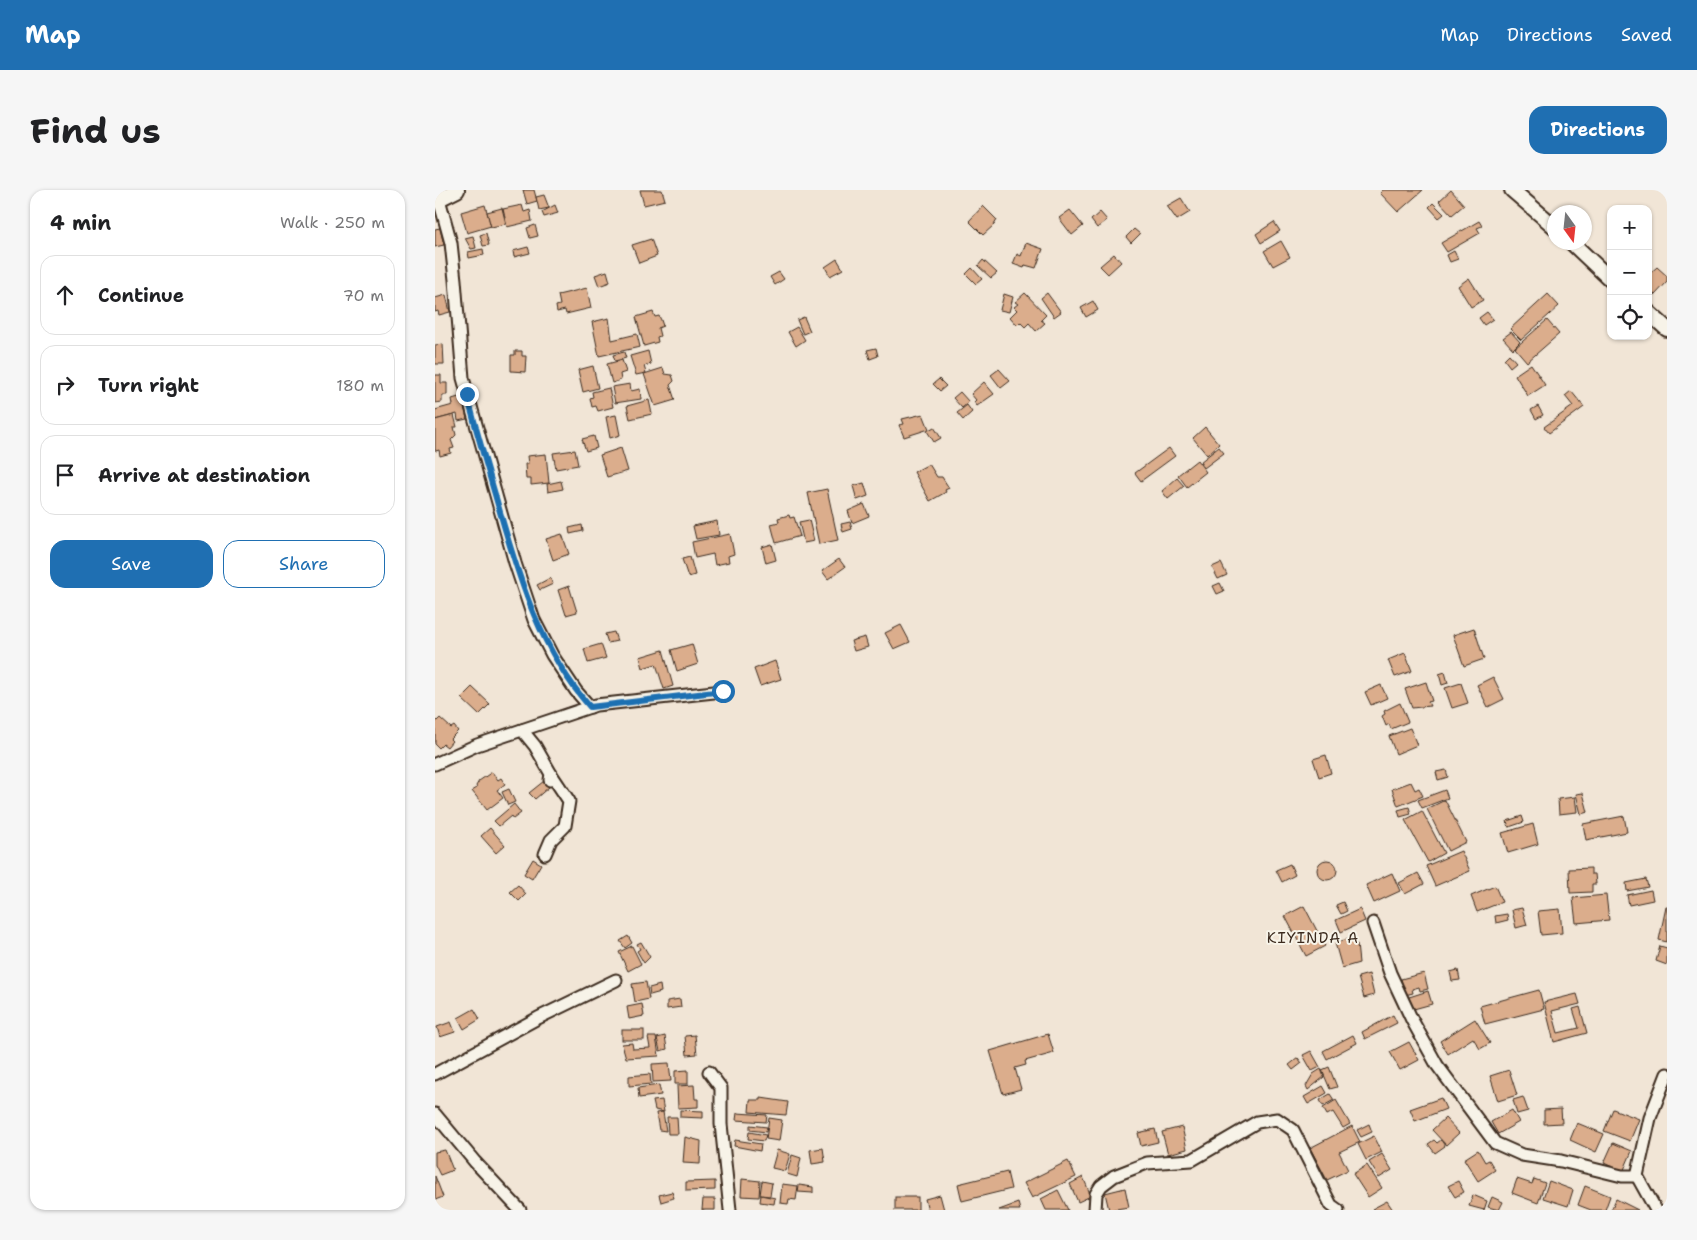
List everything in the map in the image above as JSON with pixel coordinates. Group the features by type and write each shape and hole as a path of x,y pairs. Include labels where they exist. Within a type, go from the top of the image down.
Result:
{"street":[{"path":"457,190 437,200 451,243 463,378 515,563 535,620 553,655 576,692 590,707"},
{"path":"1512,190 1547,220"},
{"path":"1579,250 1607,276"},
{"path":"1652,316 1667,329"},
{"path":"435,764 477,745 590,707 723,691"},
{"path":"521,730 535,746 550,777 569,801 565,826 551,840 545,854"},
{"path":"1373,922 1390,973 1412,1020 1437,1065 1495,1143 1521,1155 1561,1161 1622,1176 1637,1176"},
{"path":"435,1074 538,1018 615,980"},
{"path":"709,1072 721,1088 721,1124 730,1210"},
{"path":"1656,1210 1637,1176 1650,1118 1667,1074"},
{"path":"435,1114 475,1162 520,1210"},
{"path":"1095,1210 1096,1194 1101,1186 1115,1176 1147,1163 1192,1160 1257,1122 1277,1119 1293,1130 1331,1204 1338,1210"}],"building":[{"path":"523,190 534,190 537,201 527,204"},
{"path":"640,190 662,190 665,200 644,205"},
{"path":"1383,190 1423,190 1398,212 1380,193"},
{"path":"1451,190 1464,205 1452,215 1439,201"},
{"path":"544,195 549,208 539,210 536,197"},
{"path":"1181,198 1190,212 1177,220 1167,206"},
{"path":"1433,203 1444,214 1439,218 1429,207"},
{"path":"485,205 491,226 467,233 461,212"},
{"path":"522,205 524,212 530,210 532,221 507,227 503,209"},
{"path":"555,205 558,213 544,217 542,212"},
{"path":"983,206 997,220 983,235 969,221"},
{"path":"502,208 506,224 491,227 487,212"},
{"path":"1070,210 1083,226 1072,235 1059,218"},
{"path":"1100,212 1107,220 1097,228 1091,220"},
{"path":"1479,221 1482,226 1477,228 1480,233 1447,252 1441,243"},
{"path":"1274,222 1280,231 1261,243 1256,234"},
{"path":"535,225 538,236 530,238 527,228"},
{"path":"440,228 444,245 435,247 435,229"},
{"path":"1134,229 1140,234 1131,243 1126,237"},
{"path":"486,233 489,245 483,246 480,235"},
{"path":"473,236 476,248 471,249 465,238"},
{"path":"651,239 657,256 639,263 632,245"},
{"path":"1281,241 1290,257 1273,266 1264,251"},
{"path":"1026,243 1043,249 1036,268 1025,265 1024,268 1013,264 1017,254 1021,256"},
{"path":"528,247 530,253 514,257 513,251"},
{"path":"483,249 484,255 469,258 468,252"},
{"path":"1454,251 1458,259 1450,262 1447,255"},
{"path":"1114,254 1121,262 1108,274 1100,266"},
{"path":"837,259 843,269 830,276 825,267"},
{"path":"983,260 997,273 991,278 978,266"},
{"path":"1657,267 1667,276 1667,282 1655,295 1652,292 1652,271"},
{"path":"972,268 982,279 976,284 966,274"},
{"path":"607,271 610,282 599,286 595,275"},
{"path":"779,272 784,279 775,285 770,277"},
{"path":"1469,278 1483,300 1471,307 1458,286"},
{"path":"587,288 591,308 566,314 565,310 557,312 556,306 560,305 558,295"},
{"path":"1025,293 1046,315 1041,320 1045,323 1036,331 1029,323 1025,327 1020,322 1017,325 1010,317 1017,310 1014,307 1018,304 1015,302"},
{"path":"1047,293 1061,312 1054,317 1041,298"},
{"path":"1004,294 1013,297 1009,312 1000,310"},
{"path":"1548,294 1559,306 1521,340 1510,329"},
{"path":"446,295 450,312 439,315 438,311 435,312 435,298"},
{"path":"1093,301 1098,310 1086,317 1081,308"},
{"path":"653,312 655,317 659,316 663,326 658,328 660,336 657,337 658,342 644,346 636,317"},
{"path":"1487,312 1493,319 1484,325 1479,318"},
{"path":"804,317 810,331 803,334 797,320"},
{"path":"609,318 612,340 637,334 640,347 599,356 592,322"},
{"path":"1547,320 1559,334 1527,362 1515,348"},
{"path":"797,327 805,340 796,346 788,332"},
{"path":"1511,332 1520,342 1513,349 1503,338"},
{"path":"443,344 444,364 435,364 435,345"},
{"path":"876,348 878,356 870,359 867,350"},
{"path":"515,351 522,351 522,356 526,356 525,372 511,371 511,355 515,355"},
{"path":"648,351 651,364 644,366 646,373 636,375 630,356"},
{"path":"624,352 626,358 615,361 613,355"},
{"path":"1509,354 1516,362 1510,367 1504,359"},
{"path":"622,360 626,372 620,374 621,380 612,383 607,364"},
{"path":"1531,364 1545,385 1528,396 1515,375"},
{"path":"593,366 598,388 583,392 578,370"},
{"path":"663,368 665,374 672,375 674,381 670,385 675,400 655,406 644,374"},
{"path":"999,369 1010,381 1001,388 991,375"},
{"path":"435,375 441,375 441,383 447,383 447,395 442,395 442,402 435,403"},
{"path":"939,379 946,386 940,391 933,384"},
{"path":"984,382 994,394 977,406 974,402 976,400 971,394"},
{"path":"630,384 631,391 640,389 641,399 615,403 612,387"},
{"path":"609,388 613,407 598,411 596,406 592,407 590,398 593,397 592,392"},
{"path":"1571,391 1584,407 1549,433 1544,427 1573,406 1565,396"},
{"path":"960,392 969,402 962,408 953,398"},
{"path":"462,396 467,419 458,421 457,414 435,420 435,410 453,405 452,399"},
{"path":"649,400 652,414 630,419 627,406"},
{"path":"967,405 972,412 963,420 957,413"},
{"path":"1538,406 1543,415 1536,419 1531,410"},
{"path":"923,414 929,429 904,437 899,425 904,424 902,419"},
{"path":"454,415 457,427 454,427 456,435 451,440 454,448 450,449 451,453 440,456 439,450 436,451 435,449 435,420"},
{"path":"616,415 620,435 610,438 606,417"},
{"path":"934,427 941,438 934,442 927,431"},
{"path":"1205,427 1219,444 1207,455 1193,438"},
{"path":"594,436 597,448 586,451 582,439"},
{"path":"1219,447 1224,453 1204,468 1200,462"},
{"path":"621,448 628,471 607,477 600,455"},
{"path":"1169,448 1175,456 1141,481 1135,473"},
{"path":"575,450 578,465 556,469 553,453"},
{"path":"546,454 549,483 531,485 531,479 526,479 525,464 528,464 527,456"},
{"path":"1197,460 1206,472 1187,487 1178,475"},
{"path":"929,464 937,477 942,477 949,488 945,490 946,492 930,501 914,472"},
{"path":"1177,478 1184,486 1168,499 1162,491"},
{"path":"561,481 563,489 548,492 547,484"},
{"path":"864,483 868,496 857,500 853,486"},
{"path":"827,489 838,540 819,544 808,493"},
{"path":"864,504 869,516 852,523 848,511"},
{"path":"789,515 790,518 794,517 800,536 776,543 771,524 779,522 778,518"},
{"path":"809,520 814,541 804,543 799,522"},
{"path":"717,521 719,535 696,539 693,526"},
{"path":"850,522 852,529 843,532 841,524"},
{"path":"582,525 583,531 570,534 569,528"},
{"path":"562,534 569,554 553,560 546,539"},
{"path":"730,534 734,554 728,556 729,562 715,565 713,554 695,558 692,542"},
{"path":"772,544 776,560 766,563 762,547"},
{"path":"690,557 695,575 688,577 682,559"},
{"path":"839,559 845,567 828,579 822,571"},
{"path":"1221,563 1227,575 1218,579 1212,567"},
{"path":"550,578 553,584 540,590 537,585"},
{"path":"1220,583 1224,591 1217,594 1213,586"},
{"path":"569,586 577,612 566,615 558,590"},
{"path":"901,625 910,642 894,649 885,633"},
{"path":"1474,628 1484,659 1464,666 1453,635"},
{"path":"614,632 617,641 608,643 605,634"},
{"path":"865,637 868,647 854,651 851,641"},
{"path":"601,644 606,658 588,663 584,649"},
{"path":"692,644 698,664 677,671 671,650"},
{"path":"663,650 673,686 664,689 656,664 643,668 640,657"},
{"path":"1405,653 1412,671 1395,677 1388,660"},
{"path":"775,661 781,679 760,686 754,669"},
{"path":"1445,672 1448,683 1442,685 1439,674"},
{"path":"1493,677 1504,699 1488,707 1477,685"},
{"path":"1426,682 1432,701 1428,702 1430,706 1412,708 1405,689"},
{"path":"1461,683 1468,703 1452,708 1445,688"},
{"path":"1381,685 1387,698 1371,705 1365,692"},
{"path":"472,687 490,704 479,715 461,698"},
{"path":"1400,703 1408,722 1391,729 1389,724 1386,726 1382,716 1385,714 1384,711"},
{"path":"440,718 451,728 454,726 458,731 450,739 452,741 447,747 443,744 439,748 435,744 435,723"},
{"path":"1410,728 1417,745 1396,754 1389,736"},
{"path":"1326,755 1331,773 1319,777 1313,759"},
{"path":"1446,770 1448,777 1438,780 1436,772"},
{"path":"492,772 498,780 501,778 505,784 497,790 503,798 487,810 472,791 477,788 476,786 479,781"},
{"path":"544,781 549,787 535,799 529,793"},
{"path":"1411,782 1415,790 1419,788 1423,796 1398,806 1392,789"},
{"path":"509,789 515,802 508,805 502,792"},
{"path":"1445,790 1448,798 1422,808 1418,800"},
{"path":"1583,793 1588,812 1581,814 1576,794"},
{"path":"1575,797 1577,812 1559,814 1558,799"},
{"path":"1445,800 1466,842 1448,851 1427,809"},
{"path":"514,804 521,813 513,819 511,816 499,826 494,821"},
{"path":"1409,807 1411,814 1400,817 1398,810"},
{"path":"1422,811 1444,853 1428,862 1405,820"},
{"path":"1522,816 1524,822 1509,827 1507,821"},
{"path":"1624,816 1627,832 1586,840 1583,824"},
{"path":"1533,824 1538,844 1508,853 1502,833"},
{"path":"490,828 505,845 496,853 481,836"},
{"path":"1461,851 1470,871 1435,886 1426,866"},
{"path":"533,859 541,864 532,879 524,874"},
{"path":"1327,860 1334,863 1337,870 1334,877 1327,880 1320,877 1317,870 1320,863"},
{"path":"1290,864 1295,875 1282,882 1276,870"},
{"path":"1591,868 1591,874 1595,874 1596,884 1592,884 1592,892 1570,893 1569,869"},
{"path":"1392,873 1400,891 1374,903 1366,885"},
{"path":"1418,873 1424,884 1405,894 1399,883"},
{"path":"1646,879 1648,887 1627,891 1626,883"},
{"path":"518,885 526,894 519,901 510,892"},
{"path":"1495,886 1502,902 1477,912 1471,896"},
{"path":"1651,890 1653,900 1629,905 1627,895"},
{"path":"1606,895 1609,920 1576,923 1573,898"},
{"path":"1343,902 1347,911 1341,914 1336,905"},
{"path":"1304,906 1325,946 1306,956 1285,916"},
{"path":"1667,907 1667,942 1659,940"},
{"path":"1522,908 1527,925 1516,928 1512,910"},
{"path":"1360,909 1365,921 1341,932 1336,920"},
{"path":"1560,909 1562,933 1541,935 1538,911"},
{"path":"1507,914 1508,920 1496,923 1495,916"},
{"path":"628,936 632,943 625,948 620,941"},
{"path":"1351,938 1354,945 1357,944 1359,963 1342,968 1335,943"},
{"path":"641,942 650,957 644,963 637,951 640,949 637,944"},
{"path":"632,946 641,964 628,971 619,952"},
{"path":"1660,946 1667,948 1667,965 1656,961"},
{"path":"1458,970 1460,980 1452,981 1450,972"},
{"path":"1424,973 1428,989 1420,991 1419,987 1412,989 1413,993 1405,995 1401,979"},
{"path":"1369,974 1374,995 1364,998 1358,977"},
{"path":"646,982 649,999 635,1002 632,984"},
{"path":"660,985 661,992 650,995 649,988"},
{"path":"1539,990 1544,1009 1485,1024 1480,1006"},
{"path":"1428,991 1432,1004 1410,1010 1406,998"},
{"path":"1577,994 1580,1004 1552,1011 1558,1033 1579,1028 1573,1009 1580,1007 1587,1033 1554,1042 1544,1002"},
{"path":"680,999 681,1007 667,1009 667,1001"},
{"path":"642,1004 644,1016 629,1019 627,1007"},
{"path":"474,1009 480,1019 464,1029 458,1018"},
{"path":"1393,1015 1397,1023 1365,1039 1362,1032"},
{"path":"1475,1019 1490,1043 1480,1049 1473,1038 1448,1054 1440,1041"},
{"path":"451,1022 455,1032 440,1037 437,1027"},
{"path":"622,1030 644,1030 644,1040 622,1040"},
{"path":"1048,1034 1054,1053 1025,1061 1026,1065 1015,1068 1021,1089 1003,1094 990,1051"},
{"path":"695,1035 697,1054 687,1055 685,1036"},
{"path":"1353,1035 1357,1043 1327,1059 1323,1051"},
{"path":"665,1036 667,1049 660,1051 657,1038"},
{"path":"648,1037 656,1037 659,1056 626,1058 622,1044 632,1043 633,1049 650,1048"},
{"path":"1409,1042 1419,1060 1400,1070 1390,1052"},
{"path":"1311,1051 1320,1067 1312,1071 1303,1055"},
{"path":"1298,1058 1302,1063 1293,1070 1289,1065"},
{"path":"669,1063 671,1081 653,1082 652,1064"},
{"path":"1329,1067 1337,1087 1330,1089 1322,1070"},
{"path":"1321,1069 1324,1077 1308,1090 1306,1086 1313,1074"},
{"path":"688,1070 688,1084 675,1084 675,1071"},
{"path":"1509,1070 1517,1095 1498,1101 1490,1076"},
{"path":"650,1074 651,1084 629,1086 629,1076"},
{"path":"659,1085 661,1095 639,1098 638,1088"},
{"path":"694,1085 695,1099 698,1099 698,1107 678,1108 677,1086"},
{"path":"1323,1086 1327,1093 1308,1104 1304,1097"},
{"path":"1330,1094 1334,1100 1323,1106 1320,1100"},
{"path":"1523,1097 1528,1111 1517,1114 1513,1100"},
{"path":"761,1098 788,1102 786,1115 749,1112 750,1100 761,1100"},
{"path":"1441,1098 1446,1109 1415,1121 1410,1109"},
{"path":"662,1100 664,1112 655,1110 653,1101"},
{"path":"1336,1100 1350,1124 1343,1128 1333,1112 1327,1115 1323,1108"},
{"path":"1561,1109 1562,1123 1544,1124 1544,1110"},
{"path":"1613,1109 1639,1119 1630,1141 1604,1131"},
{"path":"680,1110 703,1111 703,1118 680,1117"},
{"path":"1512,1110 1519,1122 1498,1134 1491,1122"},
{"path":"663,1112 666,1131 659,1130 656,1113"},
{"path":"737,1113 767,1115 766,1122 736,1120"},
{"path":"667,1117 677,1117 678,1134 668,1134"},
{"path":"769,1118 782,1120 779,1141 766,1139"},
{"path":"1445,1118 1459,1133 1446,1145 1432,1130"},
{"path":"1577,1123 1604,1134 1596,1152 1570,1140"},
{"path":"1369,1124 1372,1132 1361,1137 1357,1130"},
{"path":"750,1125 767,1127 766,1132 750,1130"},
{"path":"1352,1126 1360,1142 1339,1152 1348,1170 1327,1180 1310,1148"},
{"path":"1182,1127 1187,1149 1168,1154 1162,1132"},
{"path":"1155,1129 1158,1142 1141,1146 1138,1133"},
{"path":"749,1132 766,1135 764,1141 748,1139"},
{"path":"1374,1136 1382,1152 1366,1160 1358,1144"},
{"path":"685,1137 701,1141 700,1164 683,1163"},
{"path":"735,1140 761,1144 760,1151 734,1146"},
{"path":"1434,1140 1437,1143 1441,1140 1445,1146 1435,1153 1428,1144"},
{"path":"1613,1143 1632,1151 1623,1172 1604,1163"},
{"path":"823,1148 825,1162 812,1164 810,1150"},
{"path":"445,1150 453,1170 440,1175 435,1165 435,1152"},
{"path":"777,1150 790,1154 785,1171 772,1168"},
{"path":"1478,1150 1485,1162 1489,1160 1495,1170 1478,1181 1464,1159"},
{"path":"1382,1154 1392,1170 1379,1178 1369,1162"},
{"path":"792,1155 801,1158 797,1177 787,1174"},
{"path":"1068,1161 1076,1177 1032,1198 1024,1183"},
{"path":"1367,1165 1382,1188 1368,1197 1353,1174"},
{"path":"1007,1172 1011,1189 962,1201 958,1184"},
{"path":"435,1176 443,1197 435,1200"},
{"path":"1083,1177 1091,1196 1078,1202 1070,1184"},
{"path":"742,1179 760,1181 759,1197 741,1196"},
{"path":"1517,1179 1532,1184 1534,1179 1545,1183 1538,1203 1512,1193"},
{"path":"715,1181 715,1190 686,1191 686,1182"},
{"path":"762,1181 772,1183 770,1196 760,1195"},
{"path":"1458,1181 1464,1192 1455,1197 1448,1186"},
{"path":"1549,1181 1573,1190 1568,1206 1543,1198"},
{"path":"782,1184 798,1186 796,1200 789,1199 788,1204 780,1203"},
{"path":"799,1185 813,1187 813,1193 798,1192"},
{"path":"1585,1186 1610,1196 1605,1210 1591,1210 1578,1205"},
{"path":"1125,1188 1129,1207 1109,1210 1105,1193"},
{"path":"1058,1190 1068,1210 1046,1210 1041,1199"},
{"path":"672,1192 674,1198 661,1202 659,1195"},
{"path":"761,1195 775,1198 774,1204 760,1202"},
{"path":"940,1195 944,1210 928,1210 925,1199"},
{"path":"1473,1195 1487,1201 1484,1210 1469,1206"},
{"path":"895,1197 918,1197 918,1210 895,1210"},
{"path":"1492,1197 1503,1202 1499,1210 1488,1207"},
{"path":"703,1199 715,1199 715,1210 702,1210"},
{"path":"1616,1199 1638,1210 1611,1210"},
{"path":"1387,1201 1393,1210 1372,1209"},
{"path":"1018,1203 1020,1210 999,1210"}],"district":[{"name":"KIYINDA A","path":"1313,938"}],"route":[{"path":"467,394 515,563 535,620 553,655 576,692 590,707 723,691"}]}
